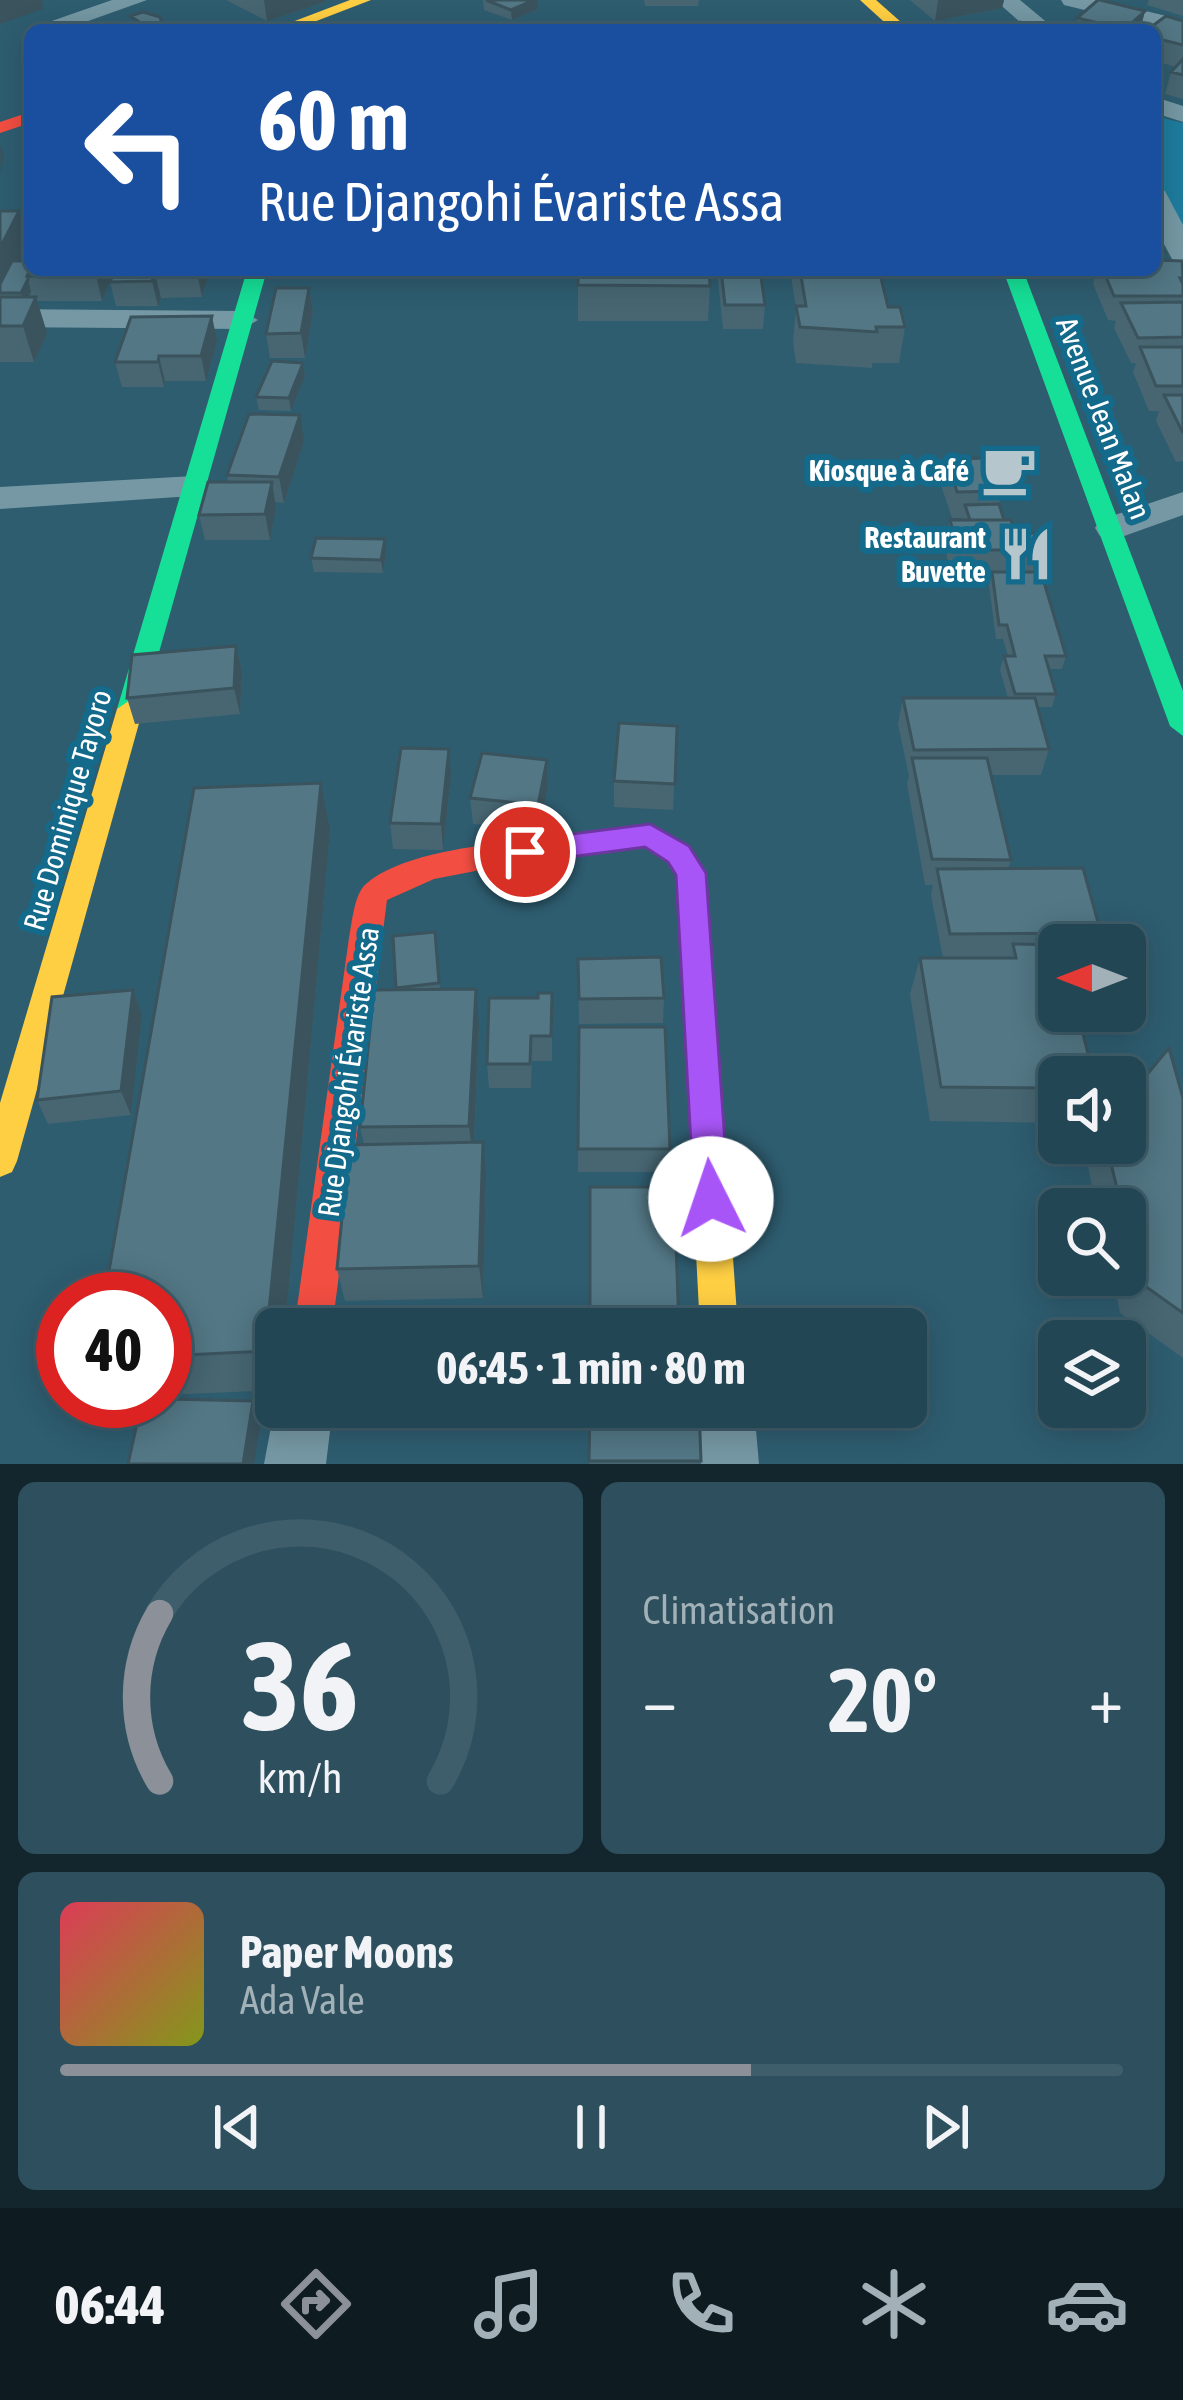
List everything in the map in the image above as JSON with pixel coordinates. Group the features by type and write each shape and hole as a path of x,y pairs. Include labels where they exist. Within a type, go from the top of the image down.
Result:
{"street":[{"path":"57,24 136,0"},
{"path":"296,24 364,0"},
{"path":"867,0 895,24"},
{"path":"1072,0 1183,27"},
{"path":"1161,209 1183,255"},
{"name":"Rue Dominique Tayoro","path":"0,1161 255,276"},
{"name":"Avenue Jean Malan","path":"1015,276 1051,379 1113,528 1183,726"},
{"path":"0,318 242,320"},
{"path":"0,498 194,487"},
{"path":"1113,528 1183,503"},
{"name":"Rue Djangohi Évariste Assa","path":"316,1308 364,938 374,893 411,871 442,862 650,836 678,854 691,873 718,1308"},
{"path":"296,1464 300,1428"},
{"path":"725,1428 728,1464"}],"shaded area":[{"path":"1161,118 1183,123 1183,243 1161,203"}],"building":[{"path":"486,0 534,0 511,10"},
{"path":"1098,0 1145,11 1131,24 1077,18"},
{"path":"143,12 160,17 162,23 138,24 130,16"},
{"path":"1166,16 1183,21 1183,45 1161,40 1161,24 1155,24"},
{"path":"1183,59 1183,75 1171,72"},
{"path":"0,211 19,211 0,248"},
{"path":"1161,260 1182,261 1183,296 1114,296 1106,276 1161,276"},
{"path":"12,261 24,261 24,276 28,276 21,293 0,293"},
{"path":"112,276 154,276 152,281 110,282"},
{"path":"578,276 709,276 710,286 578,285"},
{"path":"722,276 761,276 765,305 725,305"},
{"path":"801,276 880,276 888,307 900,307 905,327 876,327 877,332 800,327 796,306 806,306"},
{"path":"276,288 309,288 301,333 266,334"},
{"path":"0,297 36,297 23,326 0,326"},
{"path":"1183,302 1183,337 1138,338 1121,303"},
{"path":"212,316 201,356 115,362 131,317"},
{"path":"1140,347 1183,347 1183,386 1156,386"},
{"path":"272,361 303,363 289,398 256,397"},
{"path":"1164,395 1183,395 1183,433"},
{"path":"249,414 300,415 279,477 227,475"},
{"path":"990,458 1002,491 957,492 947,459"},
{"path":"208,482 272,482 265,514 199,515"},
{"path":"999,504 1004,520 970,520 965,505"},
{"path":"950,520 1011,520 1015,533 1036,533 1041,550 958,550"},
{"path":"316,538 385,539 381,560 311,558"},
{"path":"992,572 1041,572 1066,656 1045,656 1056,694 1015,694 1004,656 1015,656 1007,625 999,625"},
{"path":"236,646 234,688 127,698 132,655"},
{"path":"903,698 1035,698 1049,749 914,750"},
{"path":"619,723 677,726 675,784 614,781"},
{"path":"401,748 449,749 441,824 390,823"},
{"path":"482,753 547,760 538,805 470,798"},
{"path":"912,758 987,758 1011,860 932,859"},
{"path":"321,783 269,1308 255,1308 255,1352 192,1355 192,1272 109,1272 194,788"},
{"path":"1083,868 1099,924 1038,924 1038,933 950,934 937,869"},
{"path":"435,932 439,983 396,988 393,936"},
{"path":"1013,944 1038,945 1038,1032 1082,1032 1089,1056 1038,1056 1038,1088 941,1087 920,958 1016,958"},
{"path":"661,957 664,998 579,999 578,959"},
{"path":"476,989 469,1126 360,1127 374,990"},
{"path":"133,990 121,1091 37,1100 52,997"},
{"path":"538,993 552,993 551,1036 531,1036 530,1064 487,1064 489,998 538,998"},
{"path":"579,1027 665,1027 670,1149 578,1149"},
{"path":"1169,1048 1183,1098 1183,1313 1146,1287 1146,1188 1117,1188 1111,1164 1146,1164 1146,1076"},
{"path":"483,1142 479,1266 337,1269 349,1145"},
{"path":"590,1187 674,1187 678,1308 590,1308"},
{"path":"192,1400 253,1401 243,1464 128,1464 136,1428 192,1428"},
{"path":"590,1428 700,1428 701,1461 589,1461"}],"traffic: fast":[{"path":"0,225 24,225"},
{"path":"130,709 255,276"},
{"path":"1015,276 1183,726"}],"traffic: slow":[{"path":"296,24 364,0"},
{"path":"867,0 895,24"},
{"path":"0,1161 130,709"},
{"path":"533,850 650,835 678,854 691,873 718,1308"}],"traffic: jam":[{"path":"0,128 24,119"},
{"path":"316,1308 364,938 374,893 431,868 533,850"}],"place":[{"name":"Kiosque à Café","path":"1009,470"},
{"name":"Restaurant Buvette","path":"1026,554"}],"route":[{"path":"525,852 650,836 678,854 691,873 711,1199"}]}
